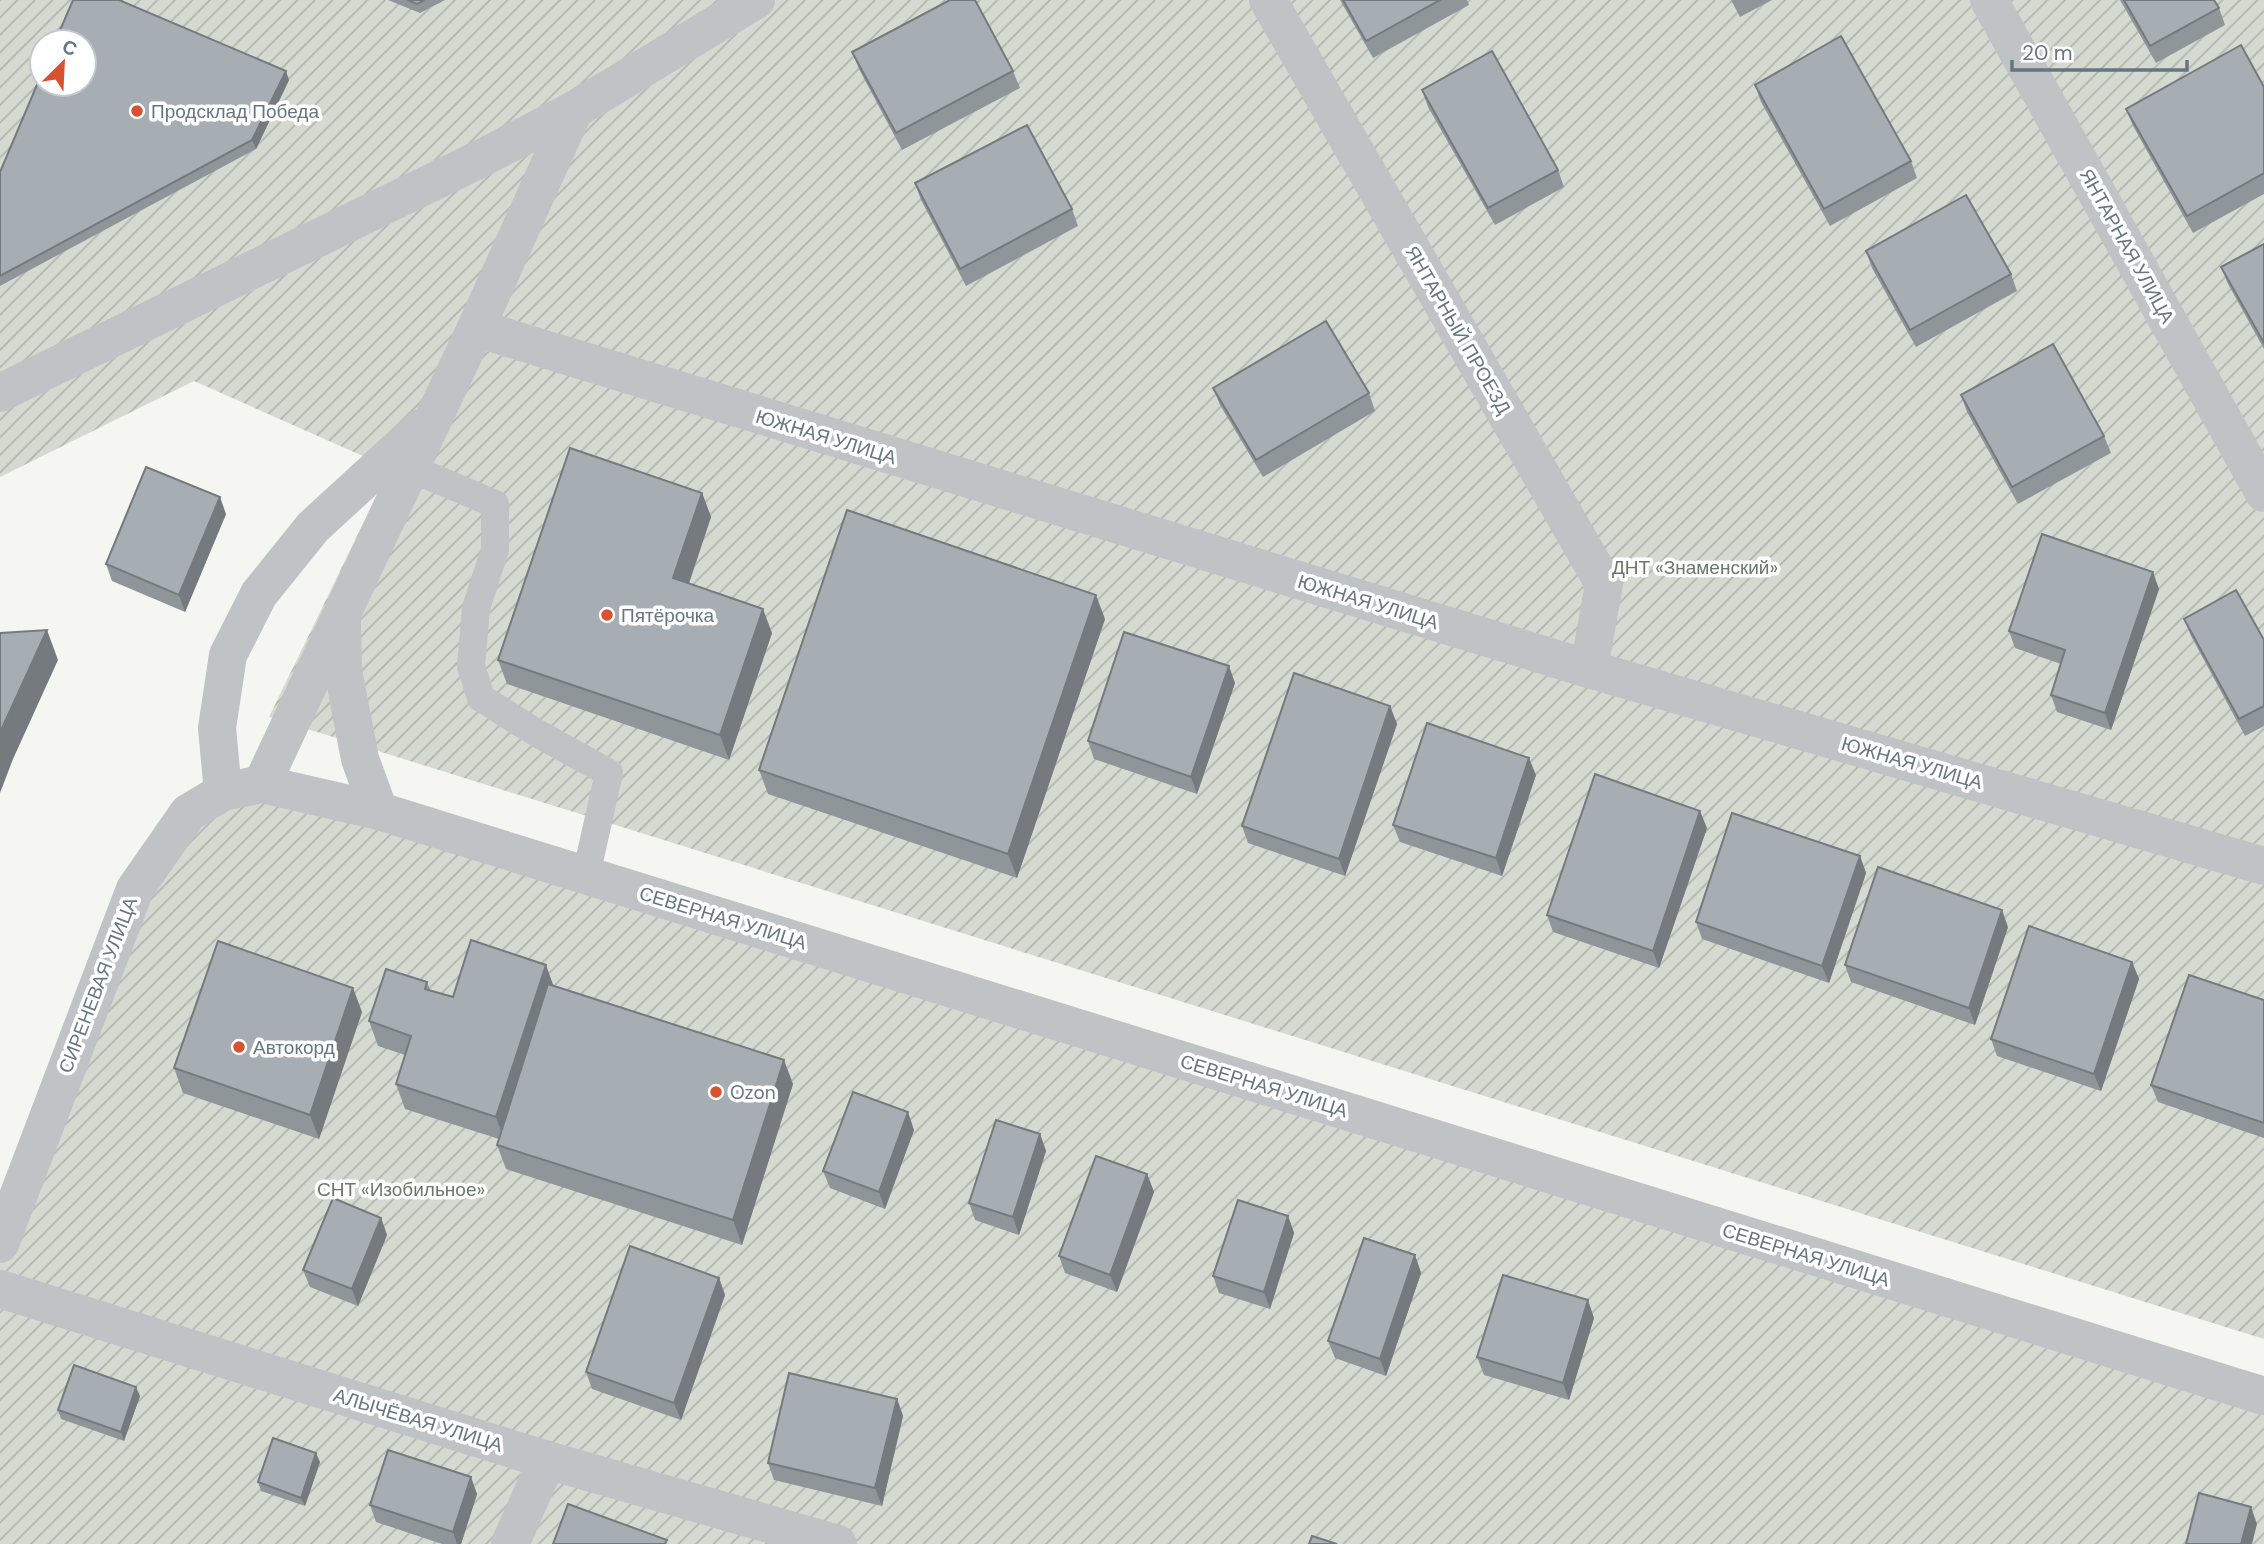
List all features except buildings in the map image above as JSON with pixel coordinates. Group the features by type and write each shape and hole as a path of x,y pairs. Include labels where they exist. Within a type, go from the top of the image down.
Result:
{"street":[{"path":"0,393 478,160 574,110 756,0"},
{"name":"ЯНТАРНЫЙ ПРОЕЗД","path":"1268,0 1604,584 1589,669"},
{"name":"ЯНТАРНАЯ УЛИЦА","path":"1989,0 2264,493"},
{"path":"262,784 476,328 574,110"},
{"name":"ЮЖНАЯ УЛИЦА","path":"476,328 1589,669 2264,866"},
{"path":"223,792 217,728 228,655 259,594 313,527 435,414"},
{"path":"342,614 343,670 360,759 379,811"},
{"name":"СИРЕНЕВАЯ УЛИЦА","path":"0,1244 135,889 188,813 223,792 262,784"},
{"name":"СЕВЕРНАЯ УЛИЦА","path":"262,784 379,811 2264,1396"},
{"name":"АЛЫЧЁВАЯ УЛИЦА","path":"0,1289 547,1460 838,1544"},
{"path":"510,1544 547,1460"}],"lane":[{"path":"410,468 495,504 495,550 476,608 471,666 481,698 609,773 586,875"}],"green space":[{"name":"ДНТ «Знаменский»","path":"0,0 2264,0 2264,1339 269,717 390,468 194,381 0,477"},
{"name":"СНТ «Изобильное»","path":"262,784 2264,1396 2264,1544 0,1544 0,1244 188,813"}],"place":[{"name":"Продсклад Победа","path":"137,111"},
{"name":"Пятёрочка","path":"607,615"},
{"name":"Автокорд","path":"239,1047"},
{"name":"Ozon","path":"716,1092"}]}
